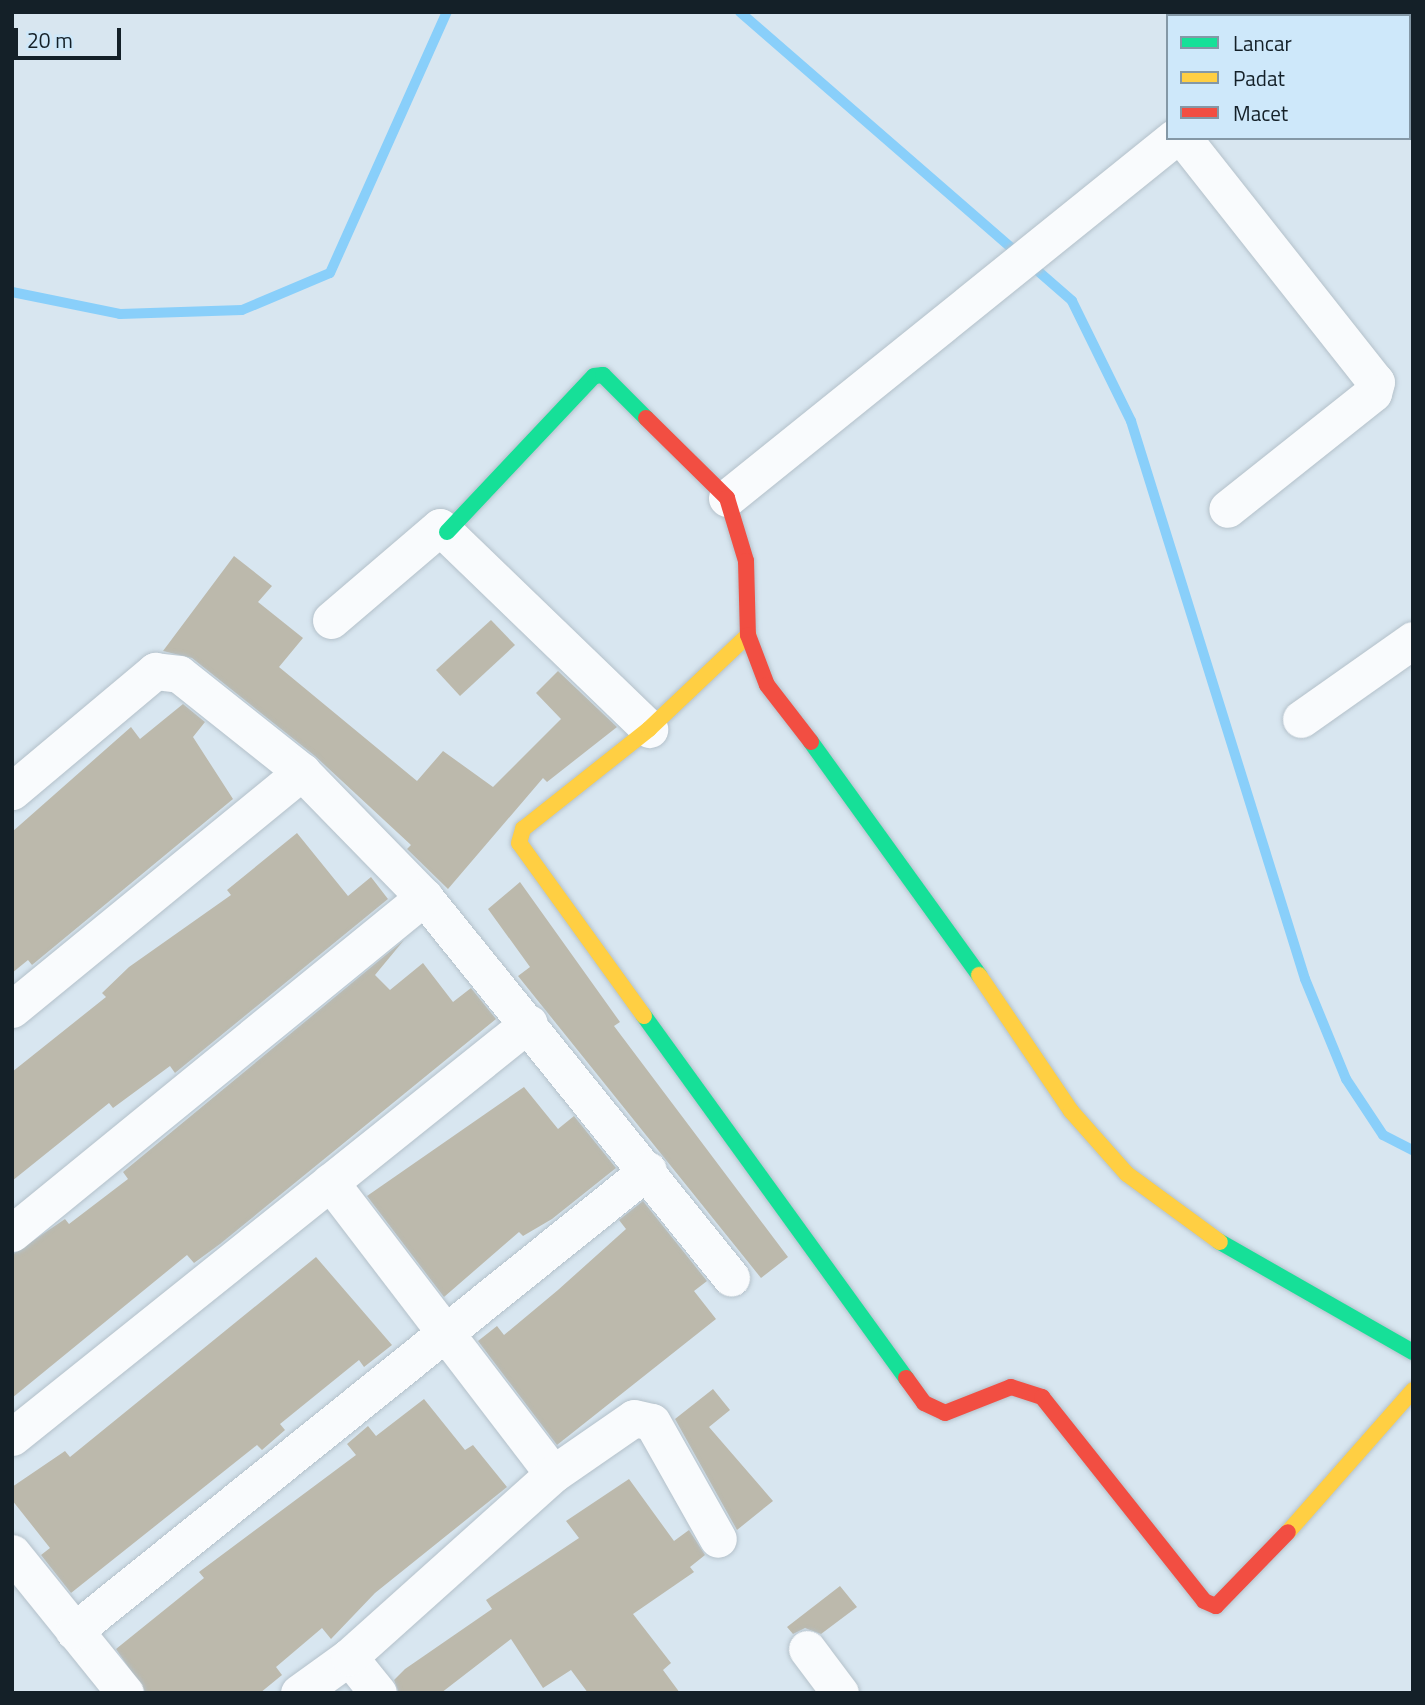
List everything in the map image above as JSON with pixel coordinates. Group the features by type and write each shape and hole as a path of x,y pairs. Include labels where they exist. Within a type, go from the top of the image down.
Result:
{"street":[{"path":"727,498 989,290 1172,140"},
{"path":"1185,140 1376,382 1373,393 1227,509"},
{"path":"447,532 599,373 727,498 746,561 748,635 783,708 901,857 1072,1111 1127,1174 1208,1235 1413,1352"},
{"path":"331,620 431,529 447,532 649,729"},
{"path":"748,635 649,729 523,829 523,856 933,1411 945,1413 1011,1387 1042,1397 1204,1601 1216,1606 1230,1598 1413,1390"},
{"path":"1301,719 1413,640"},
{"path":"12,791 155,671 168,669 302,772 424,897 648,1170 731,1277"},
{"path":"12,1009 302,772"},
{"path":"12,1233 424,897"},
{"path":"12,1437 529,1023"},
{"path":"74,1631 443,1329 648,1170"},
{"path":"330,1182 553,1474"},
{"path":"299,1693 349,1657 553,1474 645,1415 718,1539"},
{"path":"18,1573 74,1631 125,1693"},
{"path":"807,1649 840,1693"},
{"path":"349,1657 378,1693"}],"building":[{"path":"234,556 272,586 258,602 303,638 279,667 417,781 443,751 493,787 561,719 536,693 558,671 617,727 547,782 543,778 448,889 407,849 411,845 315,756 192,658 163,651"},
{"path":"491,620 515,645 460,696 436,670"},
{"path":"183,704 205,722 193,737 233,799 32,965 28,960 12,973 12,832 131,727 140,739"},
{"path":"297,833 348,896 371,877 388,899 175,1073 170,1066 113,1108 109,1103 12,1181 12,1072 106,997 102,993 129,967 231,895 227,890"},
{"path":"520,882 620,1022 614,1026 788,1257 761,1278 518,976 530,967 488,909"},
{"path":"404,940 375,975 390,990 423,963 453,1002 471,988 496,1019 220,1244 194,1263 187,1255 12,1398 12,1255 65,1219 69,1224 128,1179 123,1172"},
{"path":"524,1087 558,1129 574,1116 616,1168 552,1219 523,1236 519,1232 444,1297 367,1196"},
{"path":"643,1201 707,1281 694,1291 716,1319 557,1445 478,1341 497,1326 504,1335 558,1290 626,1229 619,1220"},
{"path":"316,1257 392,1345 364,1367 359,1360 280,1424 285,1430 262,1450 257,1445 71,1593 41,1555 50,1548 12,1500 12,1487 65,1451 70,1457"},
{"path":"713,1389 730,1410 709,1427 773,1501 737,1530 675,1419"},
{"path":"424,1399 465,1450 473,1445 507,1487 375,1593 331,1639 322,1628 276,1667 282,1675 260,1693 146,1693 116,1649 204,1578 199,1572 356,1455 347,1444 368,1426 376,1436"},
{"path":"629,1479 674,1541 689,1530 705,1555 690,1567 694,1572 633,1614 671,1663 663,1670 680,1693 588,1693 571,1670 543,1688 511,1639 441,1693 399,1693 394,1680 405,1669 492,1609 486,1600 579,1538 566,1521"},
{"path":"840,1586 857,1607 821,1634 805,1628 793,1634 787,1627"}],"waterway":[{"path":"12,292 120,314 242,310 330,273 447,12"},
{"path":"740,12 1072,301 1131,421 1305,979 1346,1079 1383,1135 1413,1150"}],"traffic: fast":[{"path":"447,532 594,376 603,375 646,418"},
{"path":"811,742 979,975"},
{"path":"644,1016 906,1378"},
{"path":"1220,1242 1413,1352"}],"traffic: slow":[{"path":"644,1016 519,843 523,829 649,729 748,635"},
{"path":"979,975 1071,1111 1127,1174 1220,1242"},
{"path":"1288,1532 1413,1390"}],"traffic: jam":[{"path":"646,418 727,498 746,561 748,635 767,685 811,742"},
{"path":"906,1378 924,1403 945,1413 1011,1387 1042,1397 1204,1601 1216,1606 1288,1532"}]}
